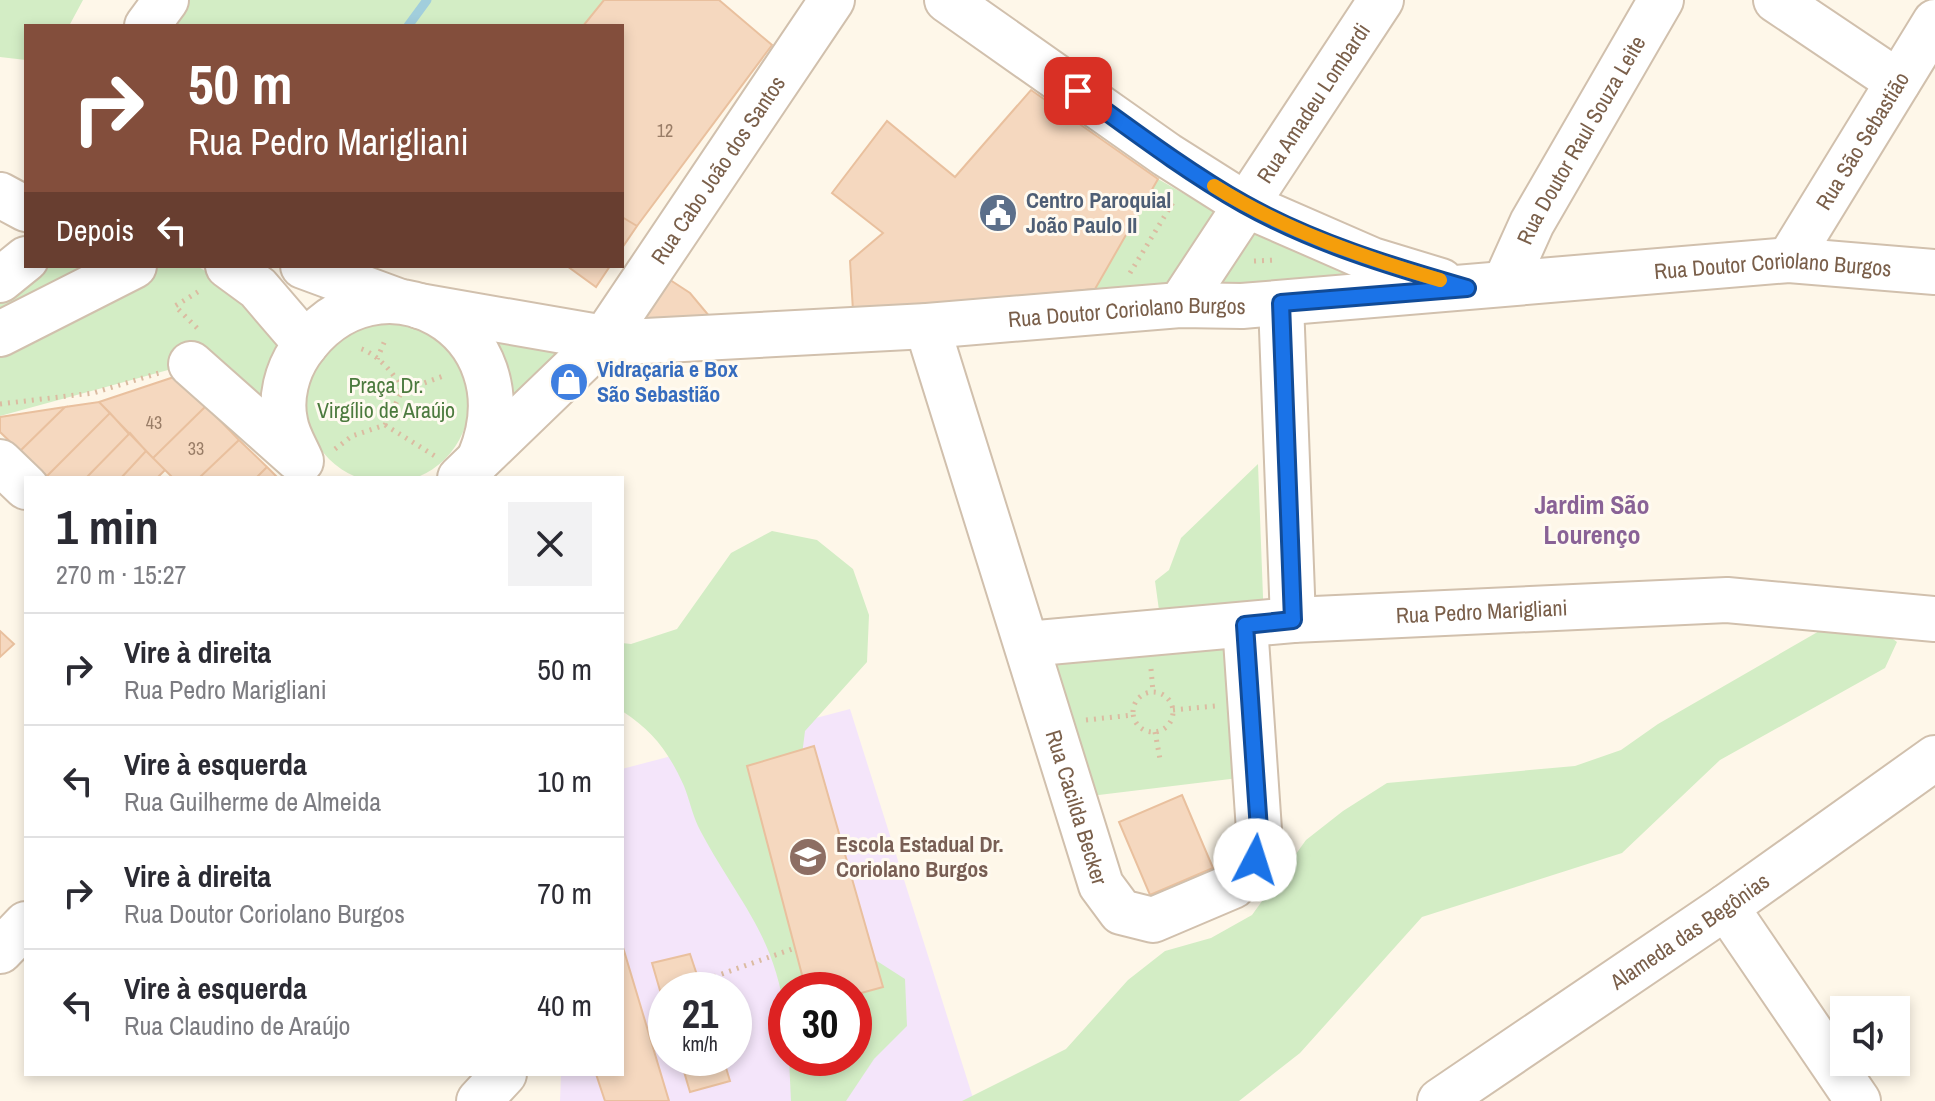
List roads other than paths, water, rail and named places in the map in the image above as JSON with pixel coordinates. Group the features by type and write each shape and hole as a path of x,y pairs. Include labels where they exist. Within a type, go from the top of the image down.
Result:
{"street":[{"path":"148,24 166,0"},
{"name":"Rua Cabo João dos Santos","path":"468,470 604,339 832,0"},
{"path":"947,0 1192,171 1246,205 1372,260 1486,286"},
{"name":"Rua Amadeu Lombardi","path":"1180,305 1381,0"},
{"name":"Rua Doutor Raul Souza Leite","path":"1486,286 1532,223 1661,0"},
{"path":"1776,0 1898,82"},
{"name":"Rua São Sebastião","path":"1789,260 1935,22"},
{"path":"0,187 24,185"},
{"path":"0,195 24,208"},
{"name":"Rua Doutor Coriolano Burgos","path":"411,304 627,342 927,326 1180,305 1281,303 1789,260 1935,272"},
{"path":"0,280 24,261"},
{"path":"0,334 130,268"},
{"path":"232,268 258,288 306,344"},
{"path":"309,268 411,304 456,327 483,361 491,385 493,409 490,434 468,470"},
{"path":"1281,303 1293,620"},
{"path":"309,469 284,420 286,374 317,330 341,313 360,305 411,304"},
{"name":"Rua Cacilda Becker","path":"927,326 1101,885 1121,912 1153,920 1233,886 1255,860 1259,830 1245,625"},
{"path":"191,364 309,469"},
{"path":"0,462 24,485"},
{"name":"Rua Pedro Marigliani","path":"1027,644 1293,620 1727,600 1935,619"},
{"name":"Alameda das Begônias","path":"1440,1101 1726,907 1935,758"},
{"path":"1726,907 1858,1101"},
{"path":"0,951 24,926"},
{"path":"479,1101 502,1076"}],"waterway":[{"path":"409,24 427,0"}],"place":[{"name":"Centro Paroquial João Paulo II","path":"998,213"},
{"name":"Vidraçaria e Box São Sebastião","path":"569,382"},
{"name":"Escola Estadual Dr. Coriolano Burgos","path":"808,857"}],"district":[{"name":"Jardim São Lourenço","path":"1592,520"}],"park label":[{"name":"Praça Dr. Virgílio de Araújo","path":"386,398"}]}
